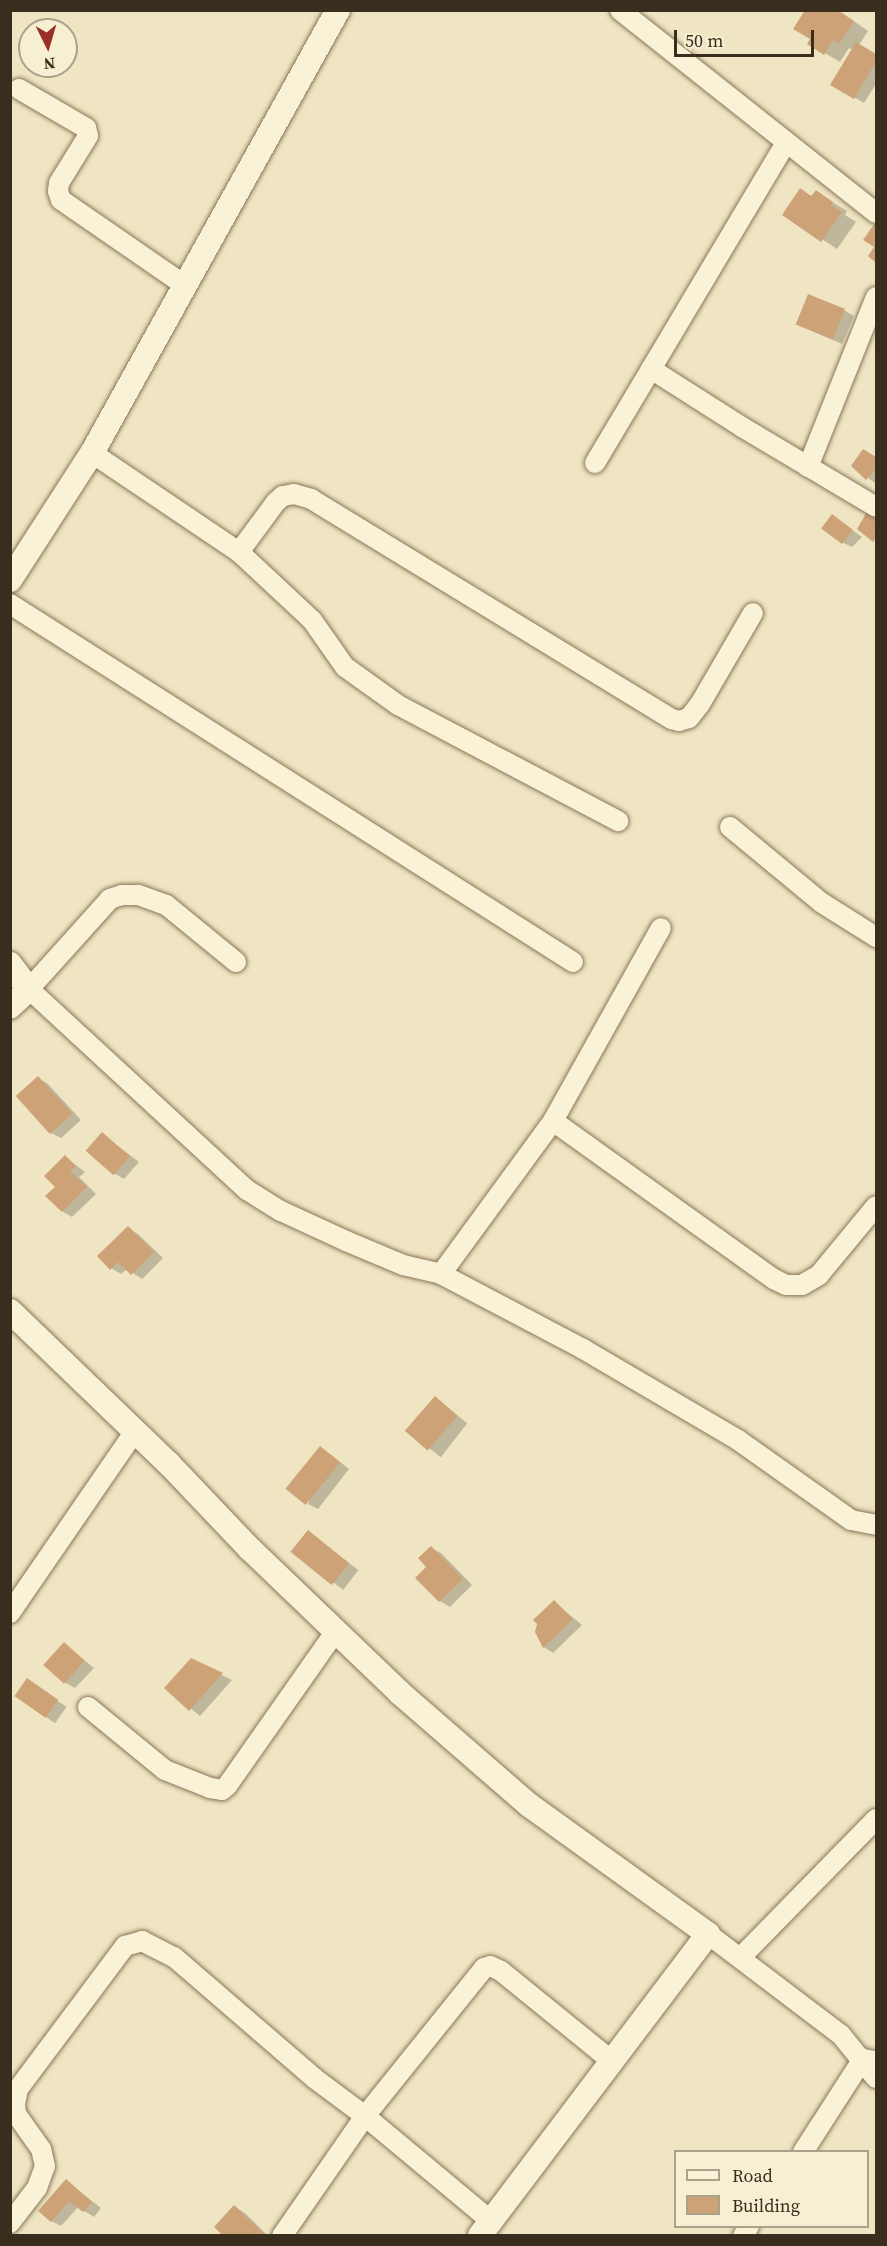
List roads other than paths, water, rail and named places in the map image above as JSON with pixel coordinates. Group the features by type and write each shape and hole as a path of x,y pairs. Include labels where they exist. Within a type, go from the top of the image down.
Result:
{"street":[{"path":"10,580 92,453 338,10"},
{"path":"620,10 876,213"},
{"path":"19,89 86,128 88,136 59,183 58,190 61,200 184,285"},
{"path":"595,463 786,143"},
{"path":"808,467 876,297"},
{"path":"651,369 876,507"},
{"path":"92,453 239,552 312,620 345,667 398,705 618,821"},
{"path":"239,552 276,502 284,496 294,494 311,499 672,719 679,721 689,718 700,704 753,613"},
{"path":"10,604 573,962"},
{"path":"730,827 822,903 876,937"},
{"path":"10,1007 110,899 122,895 138,895 166,905 236,962"},
{"path":"441,1274 554,1121 661,928"},
{"path":"10,964 28,989 247,1190 281,1211 346,1241 404,1265 441,1274 583,1349 738,1440 851,1520 876,1525"},
{"path":"554,1121 754,1266 786,1285 802,1286 819,1275 876,1206"},
{"path":"10,1311 400,1693 529,1804 741,1957 841,2035 870,2060 876,2078"},
{"path":"10,1613 135,1431"},
{"path":"88,1707 165,1770 210,1788 222,1790 336,1631"},
{"path":"741,1957 876,1819"},
{"path":"10,2223 36,2188 45,2166 41,2149 16,2114 18,2089 125,1946 135,1941 152,1944 174,1957 314,2078 365,2116 485,2228 708,1934"},
{"path":"282,2235 365,2116 477,1974 490,1966 501,1971 613,2062"},
{"path":"804,2150 870,2060"}]}
